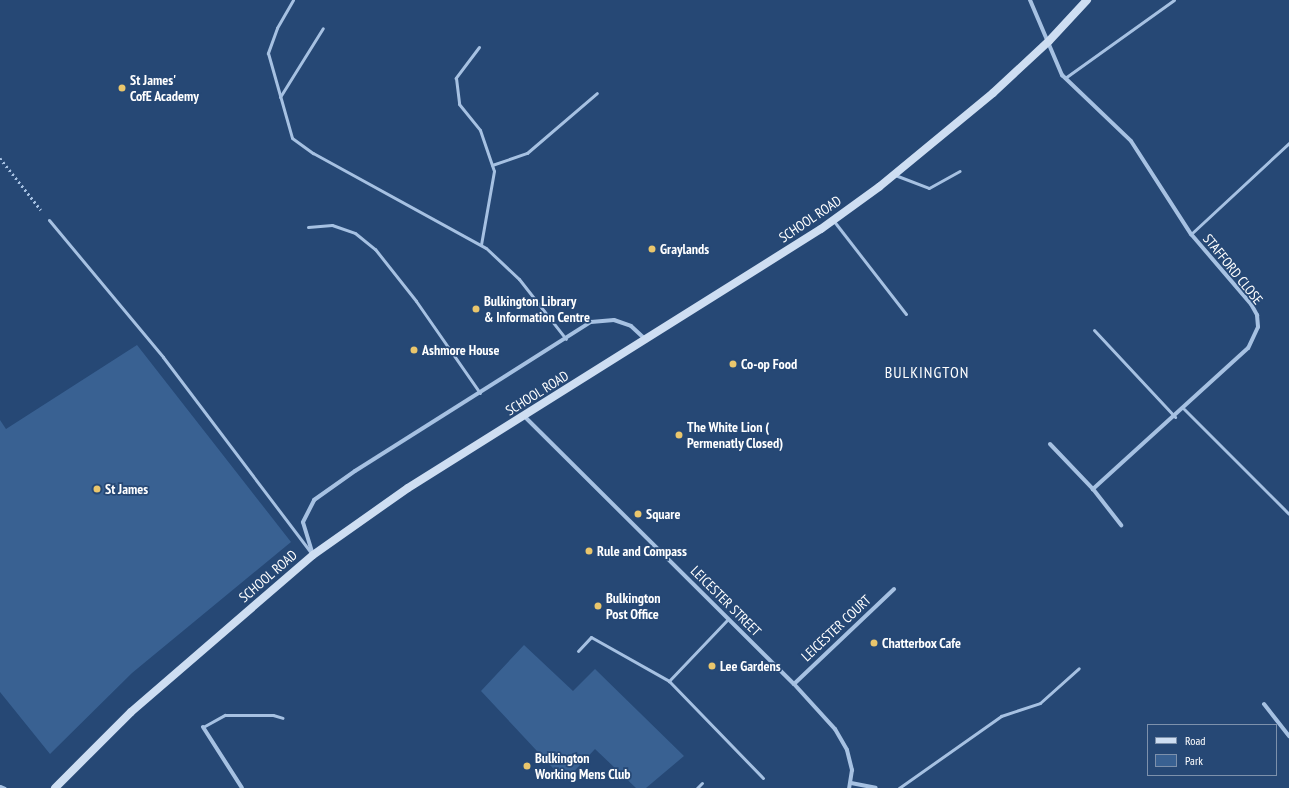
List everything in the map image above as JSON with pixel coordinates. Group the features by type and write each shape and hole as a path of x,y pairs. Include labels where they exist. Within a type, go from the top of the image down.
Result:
{"main road":[{"name":"SCHOOL ROAD","path":"55,788 131,712 313,555 408,488 647,340 833,220 894,174 993,93 1049,41 1087,0"}],"street":[{"name":"STAFFORD CLOSE","path":"1030,0 1049,41 1056,65 1065,78 1131,141 1191,234 1251,304 1257,315 1258,327 1248,348 1184,409 1092,489"},
{"path":"313,555 304,522 314,500 480,393 592,322 614,320 631,326 647,340"},
{"name":"LEICESTER STREET","path":"524,416 794,684 842,740 852,770 851,783"},
{"path":"1050,444 1092,489 1121,526"},
{"name":"LEICESTER COURT","path":"794,684 894,589"},
{"path":"1264,704 1289,736"},
{"path":"203,727 242,788"},
{"path":"849,788 851,783 876,788"}],"lane":[{"path":"293,0 277,28 268,53 288,129 292,138 301,145 481,245 519,279 566,339"},
{"path":"1065,78 1174,0"},
{"path":"280,97 324,28"},
{"path":"479,47 456,78 459,104 480,130 494,171 481,245"},
{"path":"492,165 526,153 597,93"},
{"path":"1191,234 1289,143"},
{"path":"894,174 929,188 960,171"},
{"path":"49,220 163,357 313,555"},
{"path":"833,220 906,314"},
{"path":"308,227 332,226 355,232 375,249 416,301 480,393"},
{"path":"1094,330 1175,416"},
{"path":"1184,409 1289,514"},
{"path":"669,681 728,619"},
{"path":"578,651 590,638 669,681 763,778"},
{"path":"899,788 1001,716 1040,703 1079,668"},
{"path":"203,727 225,715 266,714 283,718"},
{"path":"697,788 702,783"},
{"path":"0,786 5,788"}],"path":[{"path":"0,158 49,220"}],"green space":[{"path":"137,345 291,542 132,673 50,754 0,692 0,420 6,429"},
{"path":"524,645 573,691 595,669 684,756 646,788 636,788 595,749 565,781 481,691"}],"place":[{"name":"St James' CofE Academy","path":"122,88"},
{"name":"Graylands","path":"652,249"},
{"name":"Bulkington Library & Information Centre","path":"476,309"},
{"name":"Ashmore House","path":"414,350"},
{"name":"Co-op Food","path":"733,364"},
{"name":"The White Lion ( Permenatly Closed)","path":"679,435"},
{"name":"St James","path":"97,489"},
{"name":"Square","path":"638,514"},
{"name":"Rule and Compass","path":"589,551"},
{"name":"Bulkington Post Office","path":"598,606"},
{"name":"Chatterbox Cafe","path":"874,643"},
{"name":"Lee Gardens","path":"712,666"},
{"name":"Bulkington Working Mens Club","path":"527,766"}],"district":[{"name":"BULKINGTON","path":"927,372"}]}
